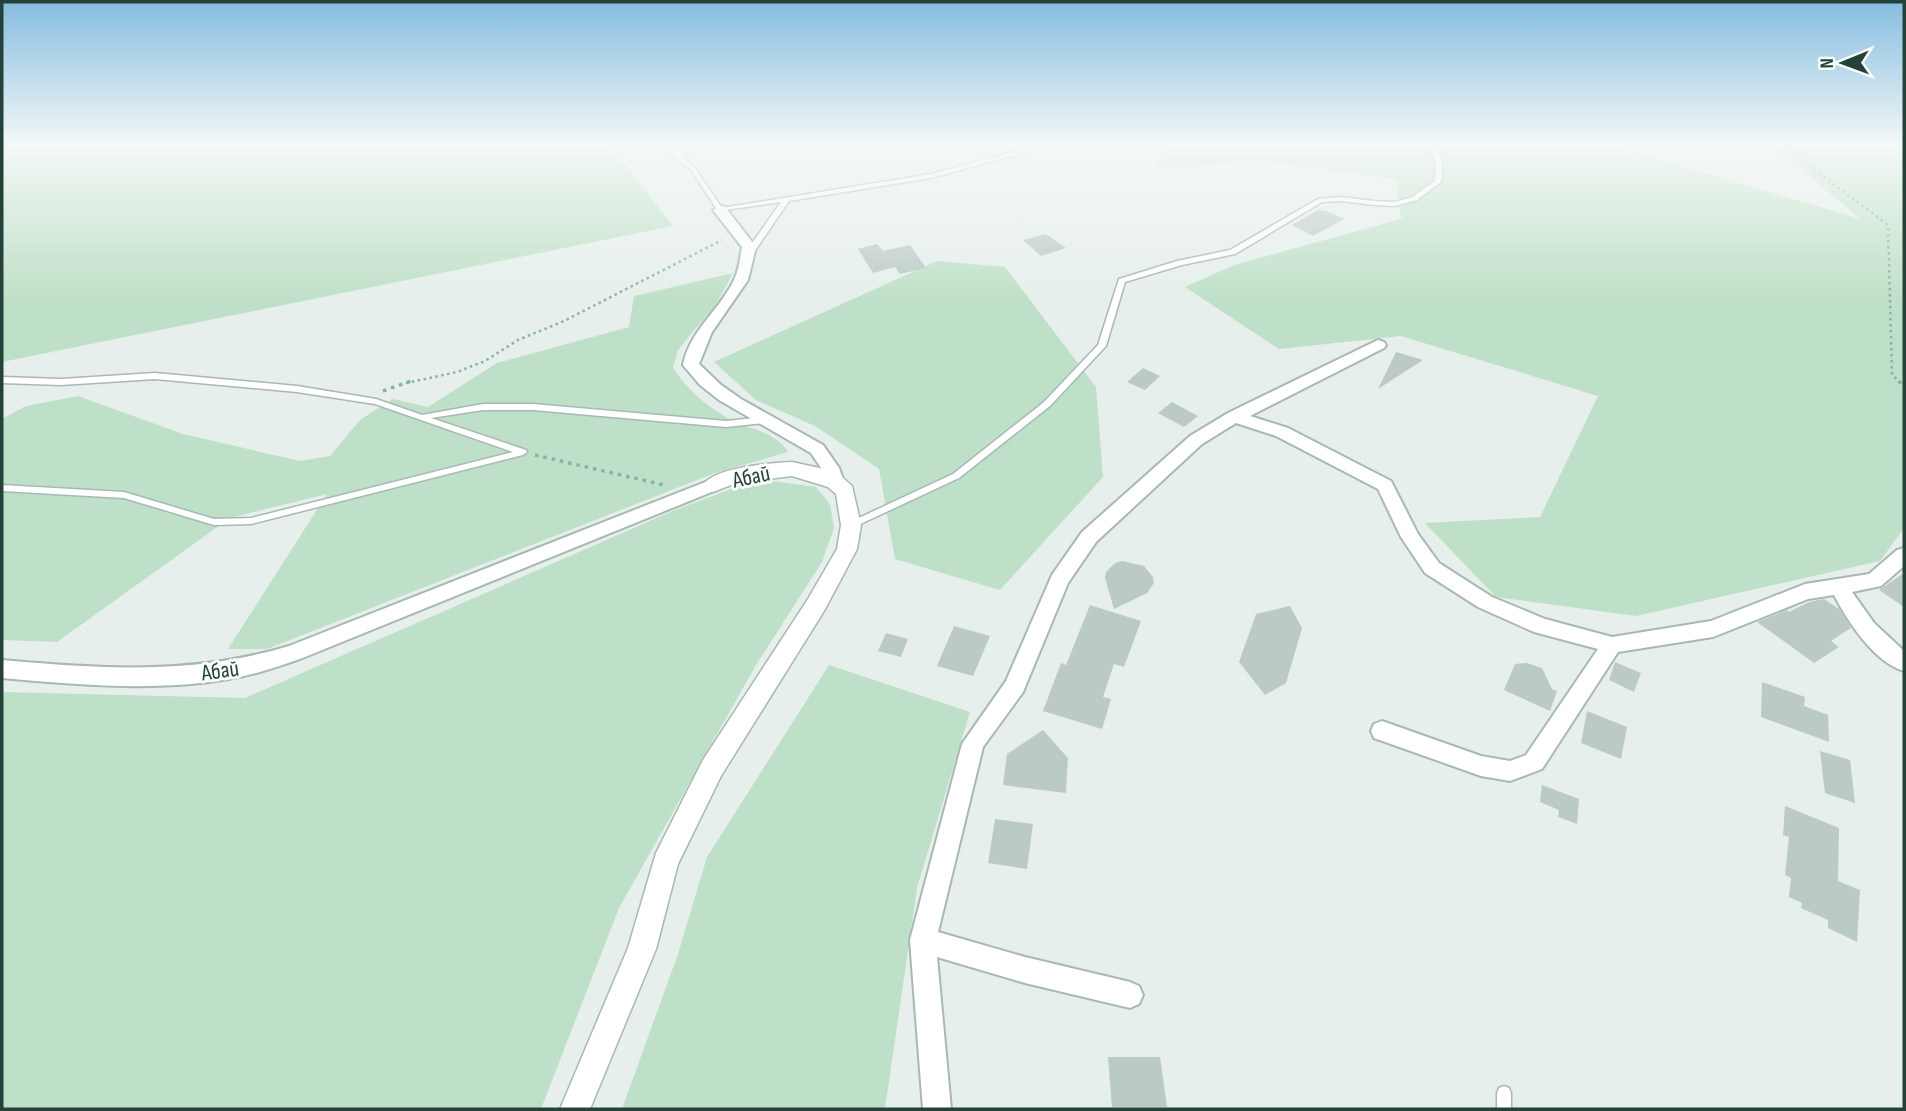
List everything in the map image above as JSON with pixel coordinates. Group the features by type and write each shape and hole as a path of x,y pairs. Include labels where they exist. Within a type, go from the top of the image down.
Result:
{"street":[{"path":"575,1109 642,949 664,862 712,768 816,605 847,549 851,525 845,491 835,481 830,463 816,446 794,432 765,420 703,381 691,365 699,335 719,315 743,277 749,247 720,210"},
{"path":"937,1109 923,940 973,744 1015,685 1059,580 1089,537 1196,440 1234,417 1378,345"},
{"path":"1234,417 1282,432 1385,485 1410,537 1432,568 1485,602 1541,626 1612,645 1713,629 1805,592 1874,581 1904,555"},
{"name":"Абай","path":"2,669 98,677 172,676 239,668 293,653 732,477 792,469 835,481"},
{"path":"1839,586 1849,608 1886,650 1904,663"},
{"path":"1382,731 1480,766 1510,771 1534,762 1612,645"},
{"path":"923,940 1025,970 1130,995"}],"lane":[{"path":"711,196 720,210 811,196"},
{"path":"851,525 956,477 1048,404 1102,345 1122,281 1180,263 1232,252 1320,200 1334,197 1384,203 1408,202 1417,196"},
{"path":"747,257 786,200"},
{"path":"2,380 61,382 155,376 297,388 376,402 523,452"},
{"path":"421,417 483,407 533,407 726,424 765,420"},
{"path":"2,488 124,495 214,522 251,521 523,452"},
{"path":"1504,1093 1504,1109"}],"path":[{"path":"1849,196 1888,225 1892,373 1904,387"},
{"path":"357,399 420,378 457,372 485,361 518,340 564,321 737,232"},
{"path":"523,452 705,489"}],"green space":[{"path":"2,196 649,196 673,226 2,362"},
{"path":"1399,196 1782,196 1861,219 1833,196 1904,196 1904,528 1880,561 1636,616 1496,597 1425,523 1540,517 1598,396 1401,336 1279,349 1185,287 1234,265 1401,219"},
{"path":"937,261 1005,267 1096,387 1103,477 1000,590 895,559 879,469 815,426 756,400 714,362"},
{"path":"733,273 716,304 678,350 673,368 690,389 710,407 734,421 769,435 788,452 715,473 267,649 228,649 327,494 230,518 57,642 2,640 2,419 26,406 78,396 183,434 300,461 330,456 360,420 393,399 428,407 497,363 629,327 634,296"},
{"path":"772,481 816,487 830,504 834,528 822,562 756,665 619,908 541,1109 2,1109 2,692 245,698 675,510 739,486"},
{"path":"829,665 970,712 917,888 885,1109 622,1109 678,954 707,857"}],"building":[{"path":"1318,210 1344,219 1313,236 1292,225"},
{"path":"1046,234 1066,248 1041,256 1023,240"},
{"path":"877,244 883,251 910,245 926,268 900,274 895,267 873,273 858,249"},
{"path":"1396,352 1423,360 1378,389"},
{"path":"1143,368 1160,376 1145,390 1127,382"},
{"path":"1172,402 1198,416 1184,427 1158,413"},
{"path":"1122,561 1144,566 1153,577 1154,583 1147,593 1114,609 1105,578 1106,572 1115,563"},
{"path":"1904,573 1904,607 1879,590"},
{"path":"1824,599 1839,609 1851,628 1831,641 1839,647 1814,663 1757,622 1787,610 1789,612 1809,602"},
{"path":"1090,605 1141,621 1124,667 1114,664 1103,697 1111,699 1102,729 1043,711 1061,663 1066,665"},
{"path":"1290,606 1302,628 1286,683 1265,695 1239,662 1256,614"},
{"path":"954,626 990,636 973,676 937,666"},
{"path":"886,633 908,639 901,657 878,651"},
{"path":"1615,662 1641,673 1634,692 1609,680"},
{"path":"1527,663 1542,668 1552,689 1557,691 1550,711 1504,690 1515,664"},
{"path":"1762,682 1805,697 1804,706 1828,715 1829,742 1761,717"},
{"path":"1587,711 1627,727 1621,759 1581,743"},
{"path":"1043,730 1068,758 1066,793 1003,785 1007,754"},
{"path":"1820,751 1850,760 1855,803 1825,793"},
{"path":"1542,785 1579,799 1577,824 1558,817 1559,810 1540,802"},
{"path":"1785,806 1839,828 1838,881 1860,890 1857,942 1828,928 1828,920 1801,908 1802,903 1789,897 1791,878 1785,875 1789,837 1783,835"},
{"path":"995,819 1033,824 1027,869 988,863"},
{"path":"1108,1057 1160,1057 1167,1107 1112,1107"}]}
